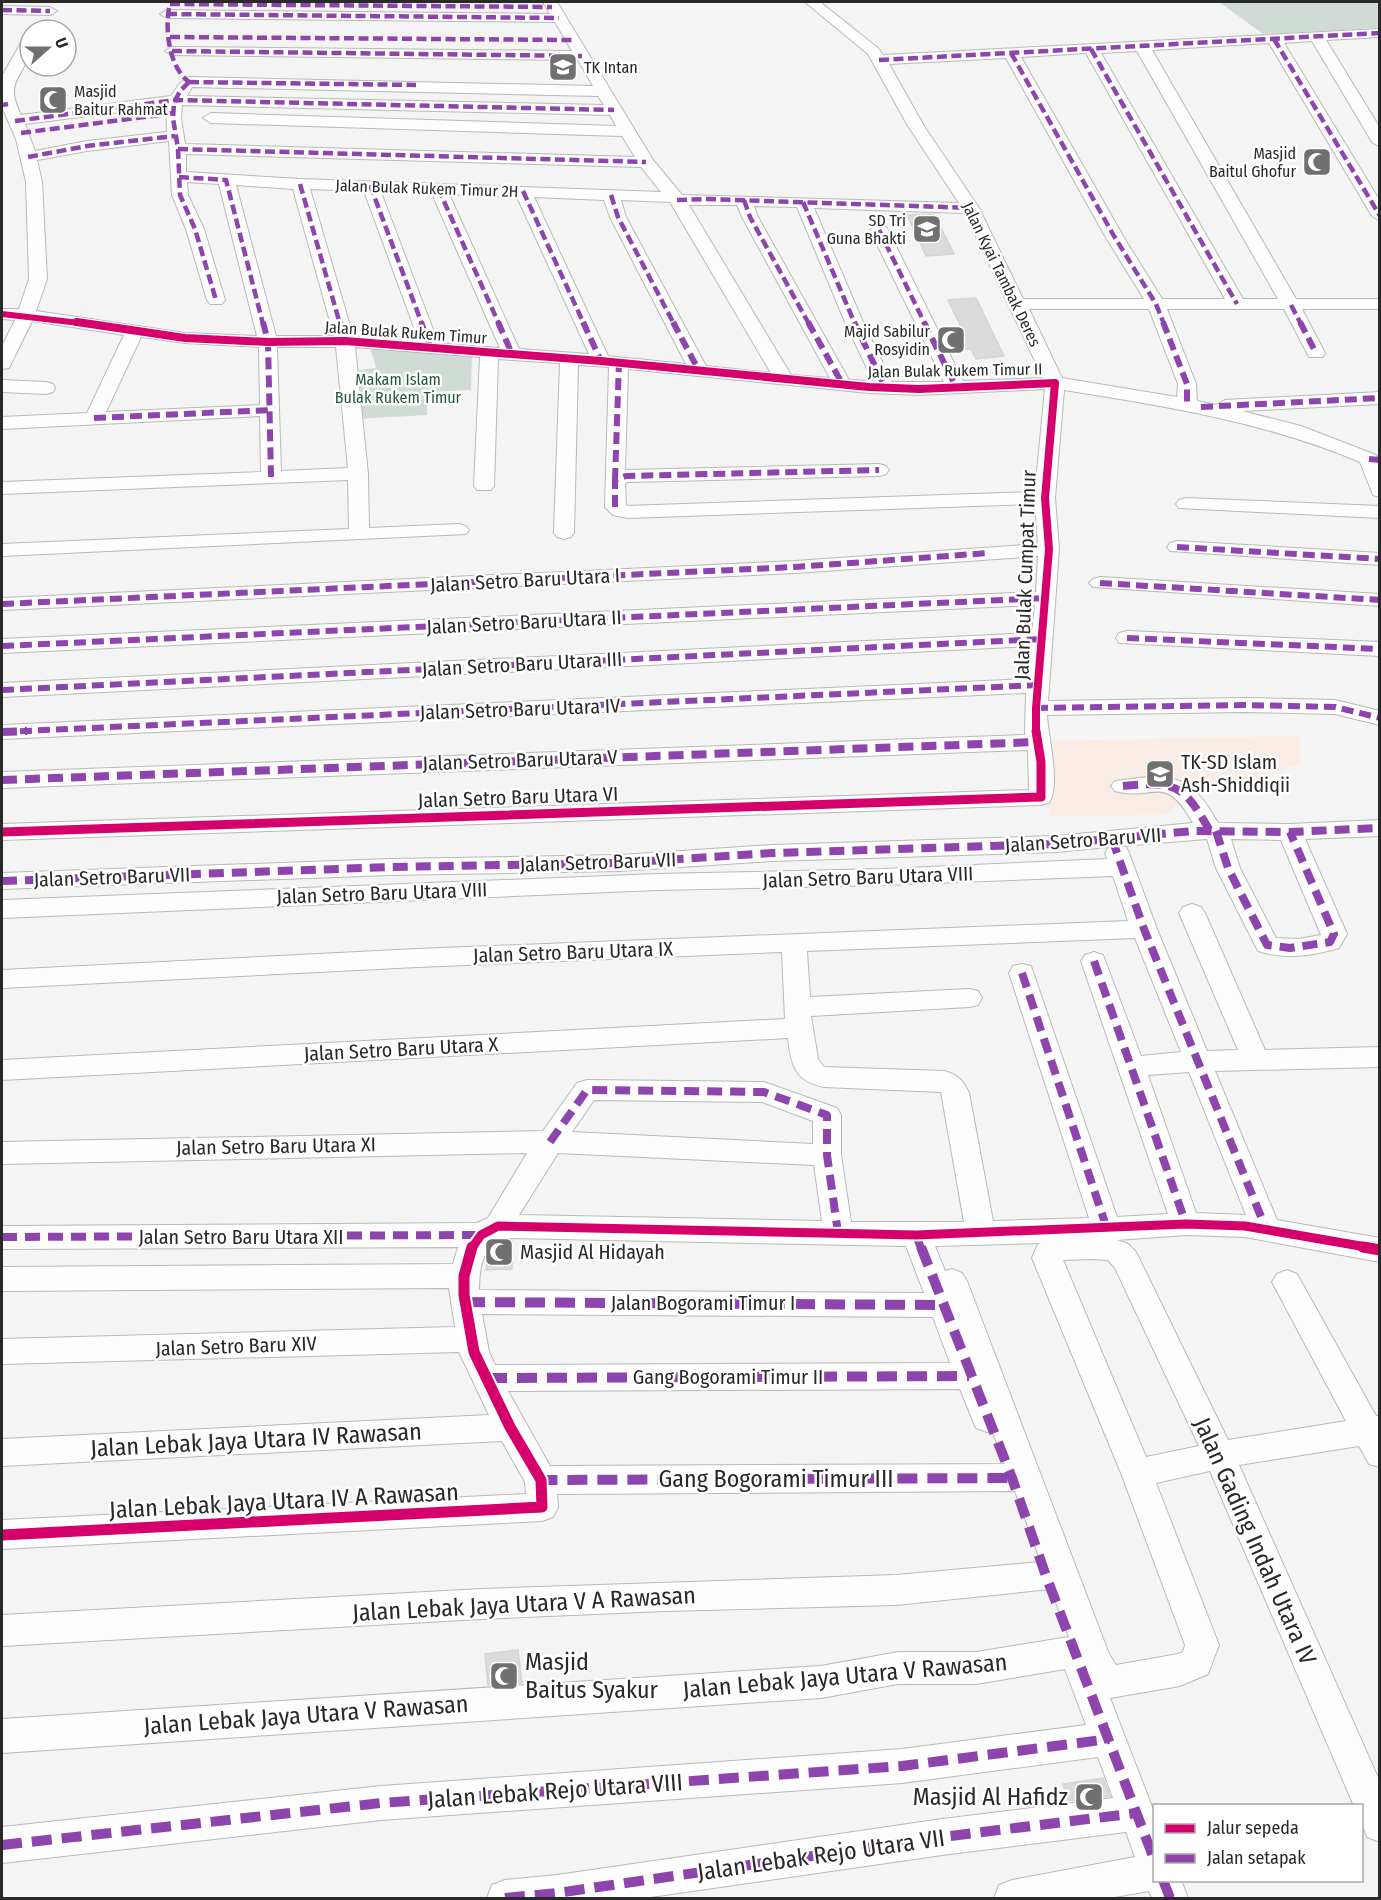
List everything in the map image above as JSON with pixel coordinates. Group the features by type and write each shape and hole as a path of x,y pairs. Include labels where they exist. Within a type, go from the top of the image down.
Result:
{"street":[{"name":"Jalan Kyai Tambak Deres","path":"812,2 873,51 879,60 916,126 971,208 1055,383"},
{"path":"169,6 212,4 553,9"},
{"path":"2,10 53,6"},
{"path":"169,6 553,9"},
{"path":"169,6 166,25 182,76 189,82 601,91"},
{"path":"553,9 646,162 676,198 785,380"},
{"path":"879,60 1380,33"},
{"path":"1316,36 1380,142"},
{"path":"1274,39 1380,216"},
{"path":"171,44 573,40"},
{"path":"171,44 582,57"},
{"path":"1142,46 1291,305 1316,353"},
{"path":"1091,49 1237,304"},
{"path":"1011,53 1082,181 1156,304 1194,405"},
{"path":"2,362 26,315 38,279 34,182 18,127 5,105 6,82 18,60"},
{"path":"189,82 180,91 175,110 180,195 195,229 216,300"},
{"path":"18,127 175,110 614,110"},
{"path":"175,110 628,131"},
{"path":"28,157 87,146 177,142 646,162"},
{"name":"Jalan Bulak Rukem Timur 2H","path":"179,177 300,184 971,208"},
{"path":"226,180 268,342 271,477"},
{"path":"300,184 345,341 358,474 359,534"},
{"path":"370,186 431,349"},
{"path":"438,188 512,354"},
{"path":"523,191 610,362 615,507 620,511 1045,498"},
{"path":"611,195 618,218 699,371"},
{"path":"744,200 750,217 843,385"},
{"path":"803,202 854,322 885,387"},
{"path":"879,230 956,387"},
{"path":"1019,304 1379,305"},
{"name":"Jalan Bulak Rukem Timur","path":"2,315 26,315 185,338 268,342 345,341 569,358 785,380"},
{"path":"94,418 134,332"},
{"path":"484,486 489,352"},
{"path":"564,533 569,358"},
{"name":"Jalan Bulak Rukem Timur II","path":"785,380 885,387 1055,383"},
{"path":"1055,383 1194,405 1338,444 1374,460 1380,491"},
{"name":"Jalan Bulak Cumpat Timur","path":"1035,798 1042,794 1036,708 1046,598 1048,549 1045,498 1055,383"},
{"path":"2,386 46,388"},
{"path":"1194,405 1380,398"},
{"path":"2,423 271,410"},
{"path":"615,480 626,476 879,470"},
{"path":"2,489 358,474"},
{"path":"1186,504 1380,512"},
{"path":"2,550 459,530"},
{"path":"1177,547 1380,559"},
{"name":"Jalan Setro Baru Utara I","path":"2,604 795,567 1048,549"},
{"path":"1100,583 1380,600"},
{"name":"Jalan Setro Baru Utara II","path":"2,646 1046,598"},
{"path":"1127,638 1380,649"},
{"name":"Jalan Setro Baru Utara III","path":"2,690 1042,639"},
{"name":"Jalan Setro Baru Utara IV","path":"2,732 1039,686"},
{"name":"Jalan Bulak Cumpat Timur","path":"1036,708 1335,706 1380,718"},
{"name":"Jalan Setro Baru Utara V","path":"2,780 1038,742"},
{"path":"1123,786 1161,782 1175,786 1187,795 1228,868 1267,945 1274,948 1304,948 1330,942 1334,934 1290,832"},
{"name":"Jalan Setro Baru Utara VI","path":"2,832 1035,798"},
{"name":"Jalan Setro Baru VII","path":"2,881 391,867 620,863 772,853 1056,844 1206,831 1290,832 1380,828"},
{"path":"1112,839 1144,929 1266,1229"},
{"name":"Jalan Setro Baru Utara VIII","path":"2,909 657,882 883,877 1122,867"},
{"path":"1192,913 1256,1060"},
{"name":"Jalan Setro Baru Utara IX","path":"2,979 417,958 1144,929"},
{"path":"794,943 799,1017 807,1068 816,1075 944,1081 952,1086 981,1234"},
{"path":"1094,962 1186,1224"},
{"path":"1022,973 1107,1229"},
{"name":"Jalan Setro Baru Utara X","path":"2,1070 799,1017 969,998"},
{"path":"1131,1067 1197,1061 1380,1057"},
{"path":"541,1480 510,1427 474,1352 464,1289 472,1247 490,1230 587,1090 764,1092 824,1113 827,1118 827,1155 837,1233"},
{"name":"Jalan Setro Baru Utara XI","path":"2,1153 550,1142 827,1155"},
{"name":"Jalan Setro Baru Utara XII","path":"2,1237 490,1230 916,1235 1186,1224 1245,1226 1380,1250"},
{"path":"916,1235 947,1293 1095,1663 1104,1677 1111,1682 1180,1670 1196,1663 1202,1645 1137,1473 1219,1455 1375,1438 1287,1282"},
{"name":"Jalan Gading Indah Utara IV","path":"1137,1473 1047,1258 1048,1252 1056,1248 1109,1248 1118,1251 1126,1260 1219,1455 1380,1824"},
{"name":"Jalan Bogorami Timur I","path":"2,1279 464,1289 947,1293"},
{"path":"947,1293 969,1376 1012,1478 1046,1576 1153,1854"},
{"name":"Jalan Setro Baru XIV","path":"2,1352 471,1339"},
{"name":"Gang Bogorami Timur II","path":"487,1378 969,1376"},
{"name":"Jalan Lebak Jaya Utara IV Rawasan","path":"2,1453 510,1427"},
{"name":"Gang Bogorami Timur III","path":"541,1480 1012,1478"},
{"name":"Jalan Lebak Jaya Utara IV A Rawasan","path":"2,1535 542,1507 541,1480"},
{"name":"Jalan Lebak Jaya Utara V A Rawasan","path":"2,1631 528,1602 896,1590 1046,1576"},
{"name":"Jalan Lebak Jaya Utara V Rawasan","path":"2,1736 820,1682 898,1668 976,1668 1076,1652"},
{"name":"Jalan Lebak Rejo Utara VIII","path":"2,1845 381,1803 902,1766 1109,1739"},
{"name":"Jalan Lebak Rejo Utara VII","path":"505,1899 942,1837 1137,1813"},
{"path":"1012,1899 1153,1872"},
{"path":"1163,1882 1170,1899"}],"shaded area":[{"name":"TK-SD Islam Ash-Shiddiqii","path":"1300,736 1300,763 1247,785 1190,795 1165,815 1049,816 1045,741"}],"green space":[{"path":"1219,2 1379,2 1379,28 1263,34"},
{"name":"Makam Islam Bulak Rukem Timur","path":"370,347 472,355 471,390 427,392 427,415 357,419 352,371 376,368"}],"building":[{"name":"SD Tri Guna Bhakti","path":"934,214 954,254 926,256 907,215"},
{"path":"976,298 1004,356 976,359 971,349 950,350 940,330 962,329 948,300"},
{"name":"Masjid Al Hidayah","path":"503,1240 512,1240 512,1269 486,1270 488,1254"},
{"name":"Masjid Baitus Syakur","path":"518,1650 522,1683 488,1685 485,1654"},
{"path":"1103,1778 1110,1796 1068,1801 1063,1784"}],"marked path":[{"path":"170,4 552,7"},
{"path":"169,8 169,37 174,60 178,70 189,82"},
{"path":"2,10 50,11"},
{"path":"167,14 559,18"},
{"path":"879,60 1380,33"},
{"path":"170,37 573,40"},
{"path":"1274,39 1380,216"},
{"path":"1091,49 1237,304"},
{"path":"172,51 582,56"},
{"path":"1011,53 1114,236 1156,304 1187,384 1187,403"},
{"path":"189,82 180,91 174,103 173,118 178,149 180,195 195,229 216,300"},
{"path":"189,82 416,85"},
{"path":"15,121 176,100 614,110"},
{"path":"2,105 8,104"},
{"path":"21,133 175,113"},
{"path":"28,157 87,146 175,136"},
{"path":"178,149 646,162"},
{"path":"179,177 226,180 268,342 271,477"},
{"path":"300,184 345,341"},
{"path":"370,185 431,349"},
{"path":"438,188 512,354"},
{"path":"523,191 601,361"},
{"path":"611,195 618,217 699,371"},
{"path":"677,200 709,199 971,208"},
{"path":"744,200 750,217 843,385"},
{"path":"803,202 854,322 885,387"},
{"path":"879,230 956,387"},
{"path":"1291,305 1316,353"},
{"path":"615,480 619,362"},
{"path":"1201,407 1380,398"},
{"path":"94,418 271,410"},
{"path":"1369,459 1380,460"},
{"path":"615,507 615,480 626,476 879,470"},
{"path":"1177,547 1380,559"},
{"path":"2,604 795,567 989,553"},
{"path":"1100,583 1380,600"},
{"path":"2,646 1046,598"},
{"path":"1127,638 1380,649"},
{"path":"2,690 1042,639"},
{"path":"2,732 1039,685"},
{"path":"1036,708 1244,705 1335,707 1380,718"},
{"path":"2,780 1038,742 1038,746"},
{"path":"1123,786 1156,783 1177,788 1185,793 1192,802 1210,831"},
{"path":"2,881 391,867 620,863 772,853 1056,844 1193,831 1290,832 1380,828"},
{"path":"1216,831 1228,868 1267,945 1290,948 1330,942 1334,934 1290,832"},
{"path":"1112,839 1144,929 1266,1229"},
{"path":"1094,961 1186,1224"},
{"path":"1022,973 1107,1229"},
{"path":"550,1142 587,1090 764,1092 827,1115 827,1155 838,1233"},
{"path":"2,1237 481,1235"},
{"path":"916,1235 1012,1478 1046,1576 1153,1856"},
{"path":"465,1302 942,1305"},
{"path":"487,1378 969,1376"},
{"path":"539,1477 541,1480 1012,1478"},
{"path":"2,1845 381,1803 902,1766 1109,1739"},
{"path":"505,1898 557,1893 942,1837 1137,1813"},
{"path":"1164,1882 1170,1898"}],"cycle path":[{"path":"2,314 26,315 185,338 268,342 345,341 601,361 869,387 919,389 1055,383 1045,498 1049,549 1036,708 1036,730 1041,762 1041,797 2,832"},
{"path":"2,1535 542,1507 541,1480 510,1427 474,1352 464,1295 464,1276 472,1247 481,1235 498,1226 916,1235 1186,1224 1245,1226 1380,1250"}],"place":[{"name":"TK Intan","path":"563,67"},
{"name":"Masjid Baitur Rahmat","path":"53,100"},
{"name":"Masjid Baitul Ghofur","path":"1317,162"},
{"name":"SD Tri Guna Bhakti","path":"927,229"},
{"name":"Majid Sabilur Rosyidin","path":"951,340"},
{"name":"TK-SD Islam Ash-Shiddiqii","path":"1160,774"},
{"name":"Masjid Al Hidayah","path":"499,1252"},
{"name":"Masjid Baitus Syakur","path":"504,1676"},
{"name":"Masjid Al Hafidz","path":"1089,1797"}]}
